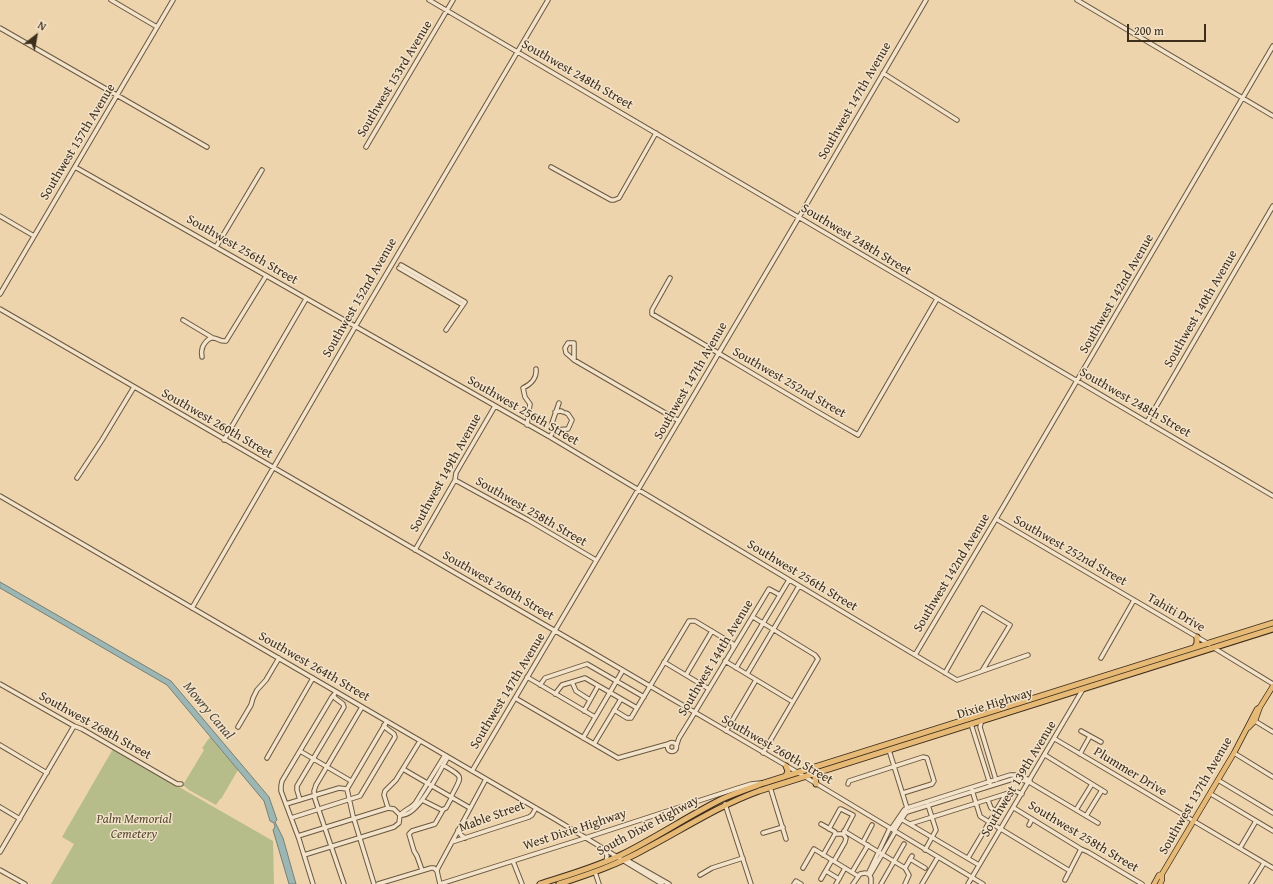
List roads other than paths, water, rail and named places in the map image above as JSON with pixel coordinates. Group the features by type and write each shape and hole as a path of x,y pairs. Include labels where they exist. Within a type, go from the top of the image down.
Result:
{"highway":[{"name":"Dixie Highway","path":"764,782 1213,647 1265,631 1267,628 1273,626"},
{"name":"Dixie Highway","path":"725,804 803,776 971,724 1207,643 1273,626"},
{"path":"1195,647 1197,637"},
{"path":"786,766 788,771 786,776"},
{"path":"816,784 815,778 817,772"},
{"name":"South Dixie Highway","path":"558,881 618,857 651,840 722,799 764,782"},
{"path":"722,799 725,804"},
{"name":"South Dixie Highway","path":"540,884 595,872 624,860 725,804"},
{"path":"549,884 558,881"}],"main road":[{"name":"Southwest 137th Avenue","path":"1248,728 1255,722 1260,707 1273,685"},
{"name":"Southwest 137th Avenue","path":"1154,884 1159,875 1162,874 1211,794 1248,728 1253,715 1260,707"},
{"name":"Southwest 137th Avenue","path":"1160,884 1162,874"}],"street":[{"path":"111,0 157,27"},
{"name":"Southwest 157th Avenue","path":"0,294 173,0"},
{"name":"Southwest 248th Street","path":"429,0 1273,496"},
{"name":"Southwest 153rd Avenue","path":"366,147 453,0"},
{"name":"Southwest 152nd Avenue","path":"192,608 355,327 548,0"},
{"name":"Southwest 147th Avenue","path":"472,771 926,0"},
{"path":"1077,0 1273,116"},
{"path":"0,28 207,147"},
{"name":"Southwest 142nd Avenue","path":"915,655 1273,46"},
{"path":"883,73 957,120"},
{"path":"551,167 611,200 614,200 619,198 656,134"},
{"name":"Southwest 256th Street","path":"75,167 550,437 957,680 982,671"},
{"path":"216,247 262,170"},
{"name":"Southwest 140th Avenue","path":"1147,422 1273,206"},
{"path":"0,216 34,236"},
{"path":"400,267 463,305 446,330"},
{"path":"183,320 213,338 223,342 226,341 266,276"},
{"name":"Southwest 252nd Street","path":"670,278 652,310 652,314 719,352 807,407 858,435 937,299"},
{"path":"224,440 306,299"},
{"name":"Southwest 260th Street","path":"0,309 623,670 984,884"},
{"path":"202,357 204,345 210,338 213,338"},
{"path":"574,360 574,343 568,343 565,348 566,353 574,360 679,421"},
{"path":"528,425 530,404 525,397 523,388 529,385 535,378 536,369"},
{"path":"77,478 134,387"},
{"path":"550,437 554,430 552,423 559,403"},
{"name":"Southwest 149th Avenue","path":"415,550 455,480 456,473 495,406"},
{"path":"554,430 568,429 572,420 565,412 555,412"},
{"name":"Southwest 258th Street","path":"455,480 528,520 596,560"},
{"name":"Southwest 264th Street","path":"0,496 618,857 668,884"},
{"name":"Southwest 252nd Street","path":"996,519 1134,600"},
{"path":"736,668 789,580"},
{"path":"746,674 799,586"},
{"name":"Southwest 144th Avenue","path":"676,746 733,647 736,645 769,589 780,595"},
{"path":"1101,658 1134,600"},
{"name":"Tahiti Drive","path":"1134,600 1207,643"},
{"path":"945,673 982,608 1010,624 982,671"},
{"path":"753,617 815,655 817,658 817,661 763,753"},
{"path":"614,710 630,719 631,718 690,621 695,621 732,643 733,647"},
{"path":"686,675 712,631"},
{"path":"1207,643 1273,685"},
{"path":"982,671 1028,655"},
{"path":"238,727 251,705 257,690 266,680 279,658"},
{"path":"725,661 793,702"},
{"path":"664,662 709,688"},
{"path":"540,685 545,678 585,664 644,697"},
{"path":"583,738 623,670"},
{"path":"527,677 595,717"},
{"path":"267,758 313,678"},
{"path":"555,694 561,686 585,678 637,708"},
{"path":"726,731 756,680"},
{"path":"572,682 576,691 590,700"},
{"name":"Southwest 268th Street","path":"0,684 177,784 181,784"},
{"name":"Southwest 139th Avenue","path":"968,884 1055,739 1083,685"},
{"path":"584,711 598,686"},
{"path":"313,884 298,836 281,791 281,785 336,692"},
{"path":"300,800 297,787 344,707 343,704 334,696"},
{"name":"Southwest 144th Avenue","path":"515,698 620,758 669,745 680,738"},
{"path":"594,744 621,699"},
{"path":"344,884 314,795 314,791 362,707"},
{"path":"982,720 980,727 997,782"},
{"path":"374,884 359,838 347,789 387,721"},
{"path":"1255,722 1273,732"},
{"path":"971,724 990,784"},
{"path":"291,818 360,796 395,737 394,734 384,725"},
{"path":"0,852 74,726"},
{"path":"1081,731 1101,742"},
{"path":"1080,754 1090,736"},
{"name":"Plummer Drive","path":"1055,739 1194,822"},
{"path":"388,808 384,792 400,774 420,740"},
{"path":"674,743 676,746 673,752 671,752 669,745 674,743"},
{"path":"0,745 47,772"},
{"path":"889,750 907,808"},
{"path":"300,751 351,781"},
{"path":"1234,753 1273,777"},
{"path":"1045,755 1104,791 1086,816"},
{"path":"304,855 395,826 399,823 400,815 415,804 443,765 446,756"},
{"path":"298,836 388,808 394,809 403,816 412,811 422,800 429,784 446,756"},
{"path":"848,784 849,781 926,758 934,781 932,784 902,793"},
{"path":"422,870 417,855 413,850 409,834 435,824 443,810 447,807 460,777 458,774 443,765"},
{"path":"403,769 470,808"},
{"path":"881,853 883,841 907,812 990,784 1016,778 1030,781 1098,823"},
{"path":"436,871 486,779"},
{"path":"1218,780 1273,813"},
{"name":"West Dixie Highway","path":"440,884 751,784 764,782"},
{"path":"1076,810 1092,784"},
{"path":"770,787 786,839"},
{"path":"286,804 339,788 347,789"},
{"path":"972,790 980,816 1070,871"},
{"path":"872,884 869,875 904,810 972,790"},
{"path":"910,824 1015,791 1022,794"},
{"path":"968,858 1006,794"},
{"path":"1211,794 1273,831"},
{"path":"715,796 720,796 722,799"},
{"path":"422,800 443,810"},
{"path":"988,800 991,808 996,811"},
{"path":"725,804 751,884"},
{"path":"925,850 936,830 928,805"},
{"path":"0,807 20,819"},
{"name":"Mable Street","path":"452,842 530,817 536,808"},
{"name":"Southwest 258th Street","path":"1014,808 1142,884"},
{"path":"829,829 841,809 853,815 843,832"},
{"path":"901,819 980,865"},
{"path":"1029,825 1032,819"},
{"path":"920,821 923,832"},
{"path":"1240,848 1256,821"},
{"path":"1194,822 1273,868"},
{"path":"821,824 836,834"},
{"path":"863,842 872,825"},
{"path":"763,833 782,827"},
{"path":"458,830 465,838"},
{"path":"821,879 845,842 846,838 843,832"},
{"path":"823,855 836,834 843,832 863,842 904,868 909,875 905,884"},
{"path":"881,884 904,844"},
{"path":"852,872 868,845"},
{"path":"604,848 608,856 606,862"},
{"path":"1065,880 1081,849"},
{"path":"803,868 814,850 858,876"},
{"path":"904,868 911,857 925,868"},
{"path":"922,884 938,857"},
{"path":"700,875 712,868 743,858"},
{"name":"Southwest 264th Street","path":"624,860 662,884"},
{"path":"513,861 522,884"},
{"path":"1251,884 1264,863"},
{"path":"378,884 432,868 436,871 440,884"},
{"path":"836,884 845,868"},
{"path":"0,870 25,884"},
{"path":"826,871 839,879"},
{"path":"595,872 599,884"},
{"path":"853,884 861,874 869,875"},
{"path":"795,882 801,884"}],"water":[{"path":"0,582 171,681 269,797 277,820 275,822 283,838 296,884 289,884 273,830 275,827 274,823 270,821 264,801 167,685 0,588"}],"water label":[{"name":"Mowry Canal","path":"208,711"}],"park label":[{"name":"Palm Memorial Cemetery","path":"134,828"}]}
